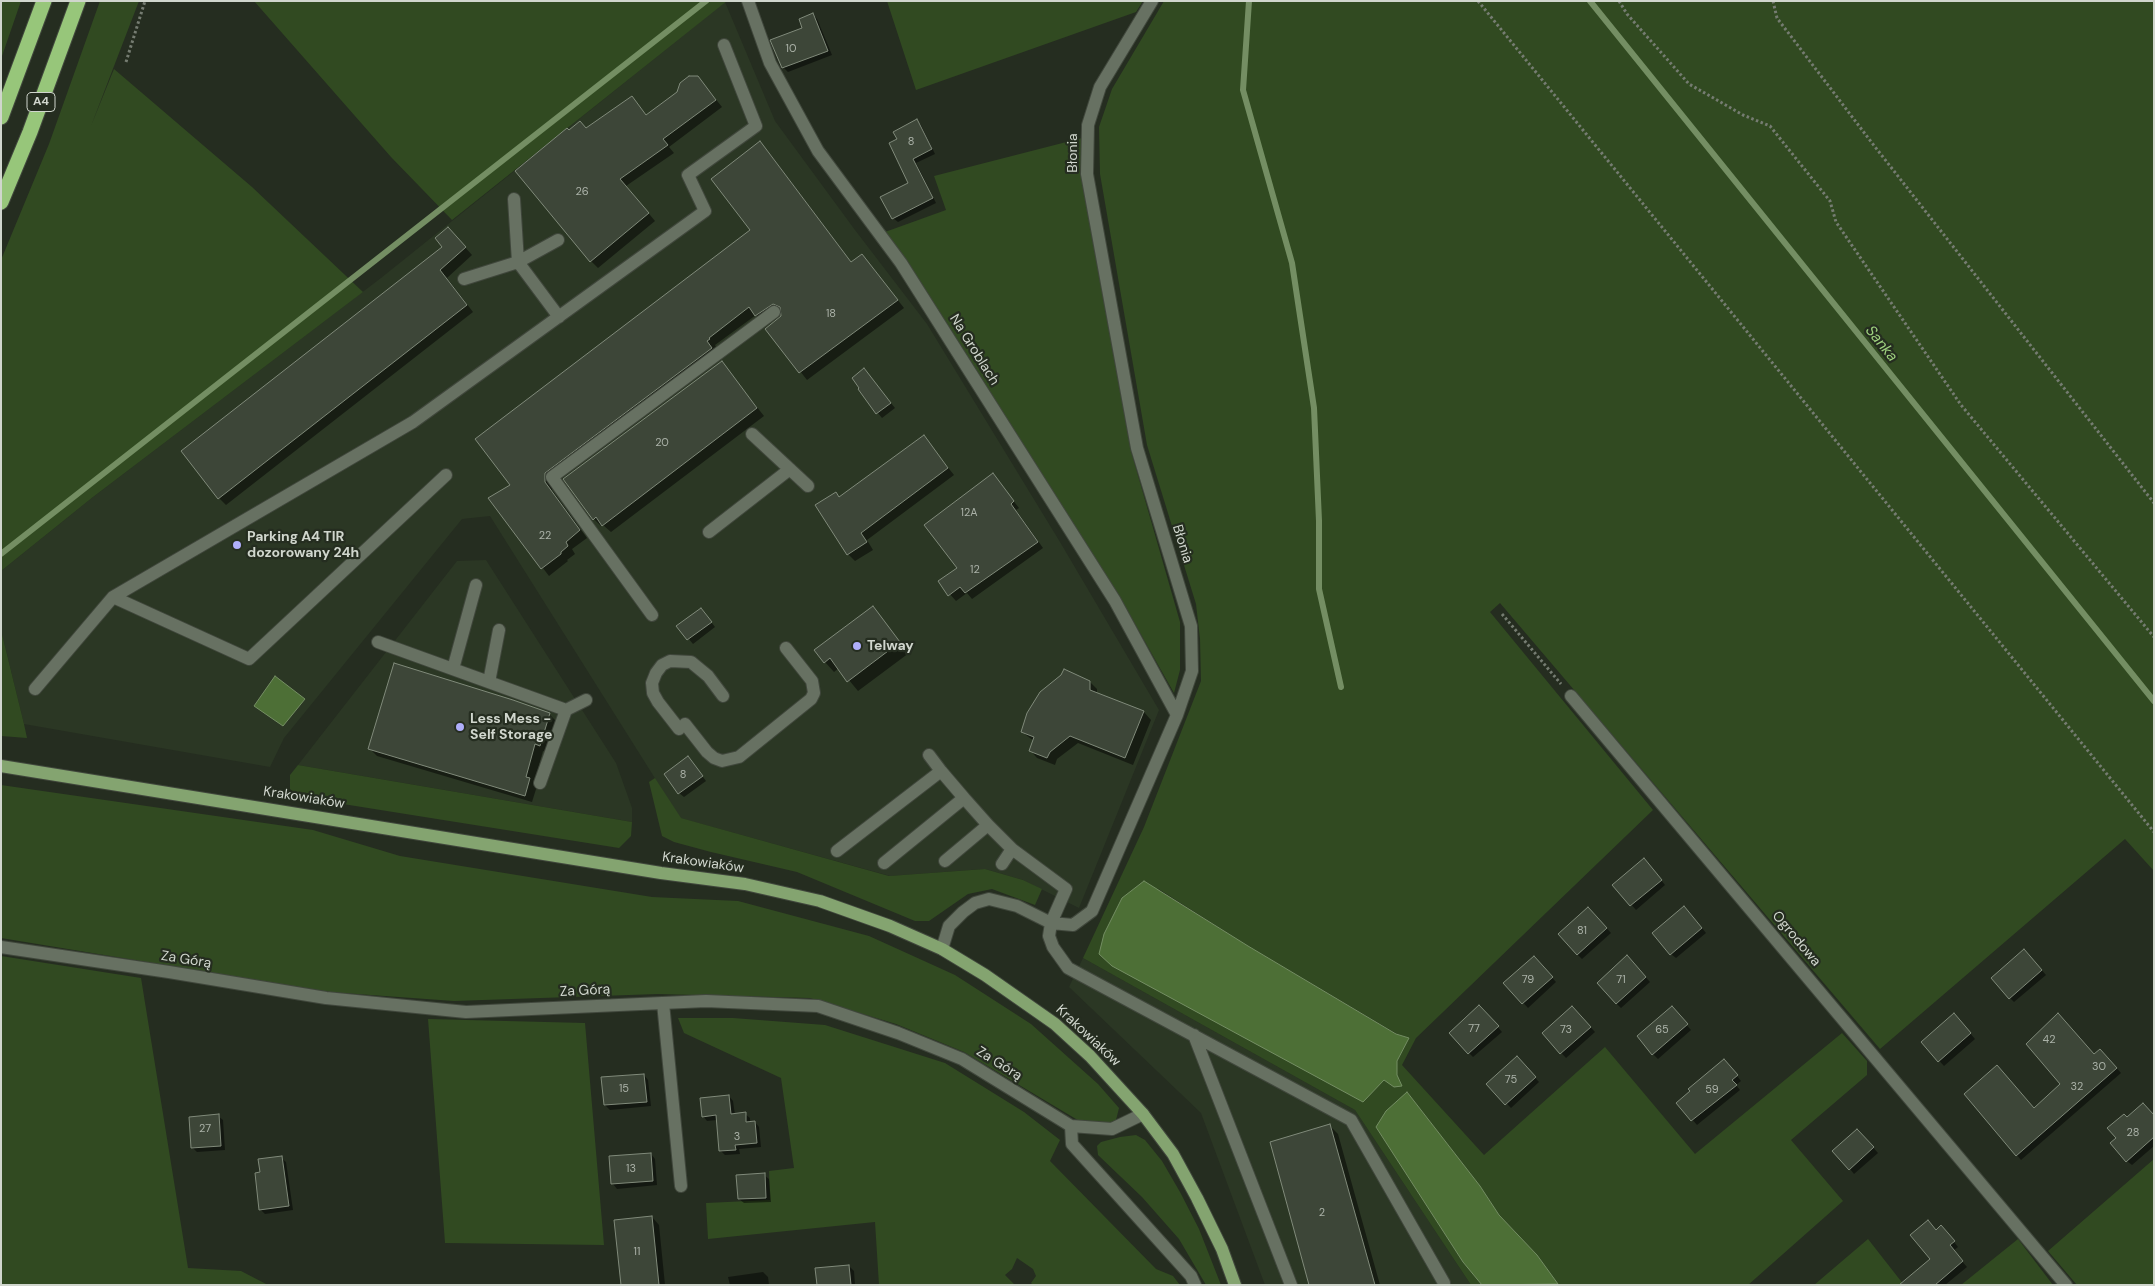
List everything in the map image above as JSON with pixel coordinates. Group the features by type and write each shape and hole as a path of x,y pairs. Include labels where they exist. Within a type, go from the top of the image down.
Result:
{"highway":[{"name":"A4","path":"1,117 44,1"},
{"name":"A4","path":"1,202 30,132 78,1"}],"main road":[{"name":"Krakowiaków","path":"1,766 661,873 745,884 827,904 890,926 942,949 992,979 1055,1024 1090,1056 1143,1114 1173,1154 1222,1249 1235,1285"}],"street":[{"name":"Na Groblach","path":"748,1 770,63 818,151 906,272 1115,601 1177,715"},
{"name":"Błonia","path":"942,949 949,926 975,903 988,899 1017,906 1051,923 1073,925 1092,911 1177,715 1192,671 1191,626 1137,448 1087,174 1088,125 1100,87 1152,1"},
{"path":"35,689 113,597 413,422 705,211 688,174 756,126 724,45"},
{"path":"514,199 518,262 558,317"},
{"path":"464,279 518,262 558,240"},
{"path":"652,615 552,477 774,312"},
{"path":"752,434 808,486"},
{"path":"709,532 790,469"},
{"path":"113,597 249,659 446,475"},
{"path":"453,669 476,585"},
{"path":"489,682 499,630"},
{"path":"378,642 566,710"},
{"path":"723,696 708,676 691,662 670,661 656,673 652,683 653,693 658,702 714,758 722,761 739,757 812,699 814,693 812,681 786,648"},
{"name":"Ogrodowa","path":"1571,696 2066,1285"},
{"path":"540,783 566,710 586,700"},
{"path":"929,755 964,798 1012,849 1066,889 1051,923 1050,936 1054,947 1068,968 1351,1120 1444,1283"},
{"path":"837,850 941,771"},
{"path":"884,863 964,798"},
{"path":"945,862 988,825"},
{"path":"1002,864 1012,849"},
{"name":"Za Górą","path":"1,947 326,998 466,1012 706,1001 818,1006 962,1059 1071,1126 1112,1129 1143,1114"},
{"path":"663,1003 681,1186"},
{"path":"1194,1036 1291,1285"},
{"path":"1071,1126 1072,1144 1185,1269 1195,1285"}],"path":[{"path":"126,62 145,1"},
{"path":"1478,1 2154,832"},
{"path":"1619,1 1627,14 1689,84 1743,115 1770,126 1830,201 1836,222 1961,405 2154,637"},
{"path":"1773,1 1777,18 1860,128 2154,503"},
{"path":"1502,614 1571,696"}],"shaded area":[{"path":"1,1 21,1 1,59"},
{"path":"100,1 139,1 91,126 114,69 252,187 363,292 93,497 1,571 1,260 49,144"},
{"path":"254,1 727,1 452,220 391,157"},
{"path":"887,1 1143,1 1136,12 916,90"},
{"path":"1164,1 2154,1 2154,871 2125,839 1880,1049 1500,603 1490,612 1653,810 1416,1038 1402,1065 1484,1155 1605,1047 1695,1154 1842,1033 1867,1061 1867,1075 1791,1140 1843,1201 1748,1285 1555,1285 1558,1284 1537,1255 1499,1215 1480,1186 1407,1092 1376,1127 1463,1262 1482,1285 1471,1285 1355,1110 1083,958 1144,827 1201,681 1200,639 1196,604 1147,445 1100,174 1099,127 1112,89","holes":["1157,888 1248,946 1397,1034 1409,1038 1397,1061 1394,1087"]},
{"path":"725,2 775,121 927,324 1060,542 1159,710 1079,908 1023,880 985,869 890,876 680,818 490,516 462,519 284,738 270,767 24,724 1,630 1,571 93,497 381,278"},
{"path":"1082,138 1088,206 1131,451 1180,622 1180,670 1174,693 1122,601 885,232 946,210 934,176"},
{"path":"486,560 616,763 632,808 632,822 298,765 457,561"},
{"path":"1,630 24,724 27,738 1,736"},
{"path":"275,676 305,699 283,726 254,706"},
{"path":"298,765 632,822 631,836 619,848 299,797 290,789 290,775"},
{"path":"655,778 681,818 889,876 985,869 1023,880 1042,889 1035,905 992,889 968,894 929,921 915,921 797,872 711,852 674,842 662,836 649,782"},
{"path":"1,785 313,830 400,856 652,897 738,901 869,936 955,975 1031,1024 1098,1084 1119,1108 1116,1120 1108,1124 1081,1122 964,1052 896,1024 810,998 658,994 454,1001 329,992 1,938"},
{"path":"1144,881 1248,946 1396,1034 1409,1038 1397,1061 1397,1075 1402,1086 1394,1087 1384,1080 1363,1102 1112,966 1099,954 1104,934 1122,898"},
{"path":"1,956 141,978 188,1268 241,1271 268,1285 1,1285"},
{"path":"1083,958 1355,1110 1471,1285 1265,1285 1201,1113 1069,987"},
{"path":"678,1018 733,1018 825,1025 945,1063 1024,1112 1060,1140 1050,1161 1156,1269 1173,1276 1180,1285 1033,1285 1031,1283 1036,1276 1033,1269 1017,1258 1012,1269 1005,1275 1015,1285 879,1285 875,1222 708,1239 706,1203 770,1200 769,1171 794,1168 781,1078 684,1033"},
{"path":"428,1019 585,1023 604,1245 445,1243"},
{"path":"1407,1092 1480,1186 1499,1215 1537,1255 1558,1284 1482,1285 1463,1262 1376,1127 1386,1111"},
{"path":"1136,1135 1145,1140 1162,1161 1180,1192 1199,1229 1221,1285 1206,1285 1179,1239 1142,1197 1098,1155 1097,1146 1101,1142"},
{"path":"2154,1159 2154,1285 2077,1285 2048,1251"},
{"path":"1868,1239 1904,1285 1814,1285"},
{"path":"2018,1239 2053,1285 1961,1285"}],"building":[{"path":"813,13 828,51 782,68 770,40 802,28 799,19"},
{"path":"689,76 698,76 716,100 663,139 668,145 620,179 649,213 590,262 515,171 567,128 569,130 580,121 586,128 632,96 646,115 677,92 680,83"},
{"path":"917,119 932,149 913,159 933,198 892,219 880,197 908,183 889,143 897,139 893,132"},
{"path":"760,141 851,262 862,254 898,300 799,373 765,329 781,316 780,307 773,304 755,316 749,307 709,338 707,341 712,348 545,473 545,482 580,530 566,542 568,546 561,554 541,569 488,498 510,485 475,439 750,230 711,179"},
{"path":"448,227 466,247 440,270 467,305 218,499 181,451 442,247 435,238"},
{"path":"722,361 757,408 602,526 596,517 593,520 563,479"},
{"path":"864,368 891,403 876,414 852,378"},
{"path":"924,435 948,468 861,533 867,542 847,555 815,505 836,492 839,497"},
{"path":"993,473 1014,501 1011,504 1038,542 965,593 960,587 948,596 938,581 957,568 924,525"},
{"name":"Telway","path":"873,606 900,642 847,682 830,658 824,663 814,650"},
{"path":"701,608 712,622 687,640 676,626"},
{"name":"Less Mess - Self Storage","path":"394,663 550,713 540,746 535,744 526,777 530,778 525,796 368,749"},
{"path":"1064,669 1090,681 1090,690 1144,711 1125,758 1070,736 1050,752 1047,758 1029,751 1034,737 1021,732 1027,713 1040,692 1061,675"},
{"path":"688,756 703,776 678,794 664,774"},
{"path":"1644,858 1662,880 1630,906 1612,885"},
{"path":"1684,906 1702,928 1670,955 1652,933"},
{"path":"1588,907 1607,928 1577,955 1558,934"},
{"path":"2024,949 2042,970 2009,999 1991,978"},
{"path":"1627,955 1646,977 1616,1004 1597,983"},
{"path":"1534,956 1553,977 1522,1004 1503,983"},
{"path":"1479,1005 1499,1026 1468,1054 1449,1033"},
{"path":"1572,1006 1591,1027 1560,1054 1542,1033"},
{"path":"1672,1006 1688,1024 1652,1055 1637,1036"},
{"path":"1954,1013 1971,1033 1938,1062 1921,1042"},
{"path":"2058,1013 2094,1054 2100,1049 2117,1068 2016,1156 1964,1094 1997,1065 2034,1108 2060,1084 2026,1044"},
{"path":"1517,1056 1536,1077 1505,1105 1486,1084"},
{"path":"1724,1059 1738,1075 1732,1080 1737,1085 1691,1121 1676,1103 1690,1091 1688,1089"},
{"path":"644,1074 647,1102 604,1105 601,1077"},
{"path":"729,1095 731,1114 746,1112 746,1122 755,1121 757,1143 735,1145 736,1150 719,1151 716,1115 702,1117 700,1098"},
{"path":"2143,1103 2154,1115 2154,1137 2126,1162 2110,1143 2116,1138 2107,1128 2124,1114 2127,1117"},
{"path":"219,1114 221,1146 191,1148 189,1117"},
{"path":"1330,1124 1375,1285 1309,1285 1270,1142"},
{"path":"1857,1129 1874,1147 1849,1170 1832,1151"},
{"path":"651,1153 653,1181 611,1184 609,1156"},
{"path":"282,1156 289,1206 259,1210 255,1173 260,1172 258,1159"},
{"path":"765,1173 766,1198 738,1199 736,1175"},
{"path":"652,1216 659,1285 621,1285 614,1220"},
{"path":"1928,1220 1936,1230 1941,1225 1955,1241 1950,1245 1963,1261 1935,1285 1899,1285 1930,1259 1910,1235"},
{"path":"849,1265 851,1285 817,1285 815,1268"}],"waterway":[{"path":"1,554 706,1"},
{"path":"1249,1 1243,90 1292,263 1314,408 1319,521 1319,589 1341,687"},
{"name":"Sanka","path":"1590,1 2154,701"}],"place":[{"name":"Parking A4 TIR dozorowany 24h","path":"237,545"},
{"name":"Telway","path":"857,646"},
{"name":"Less Mess - Self Storage","path":"460,727"}]}
